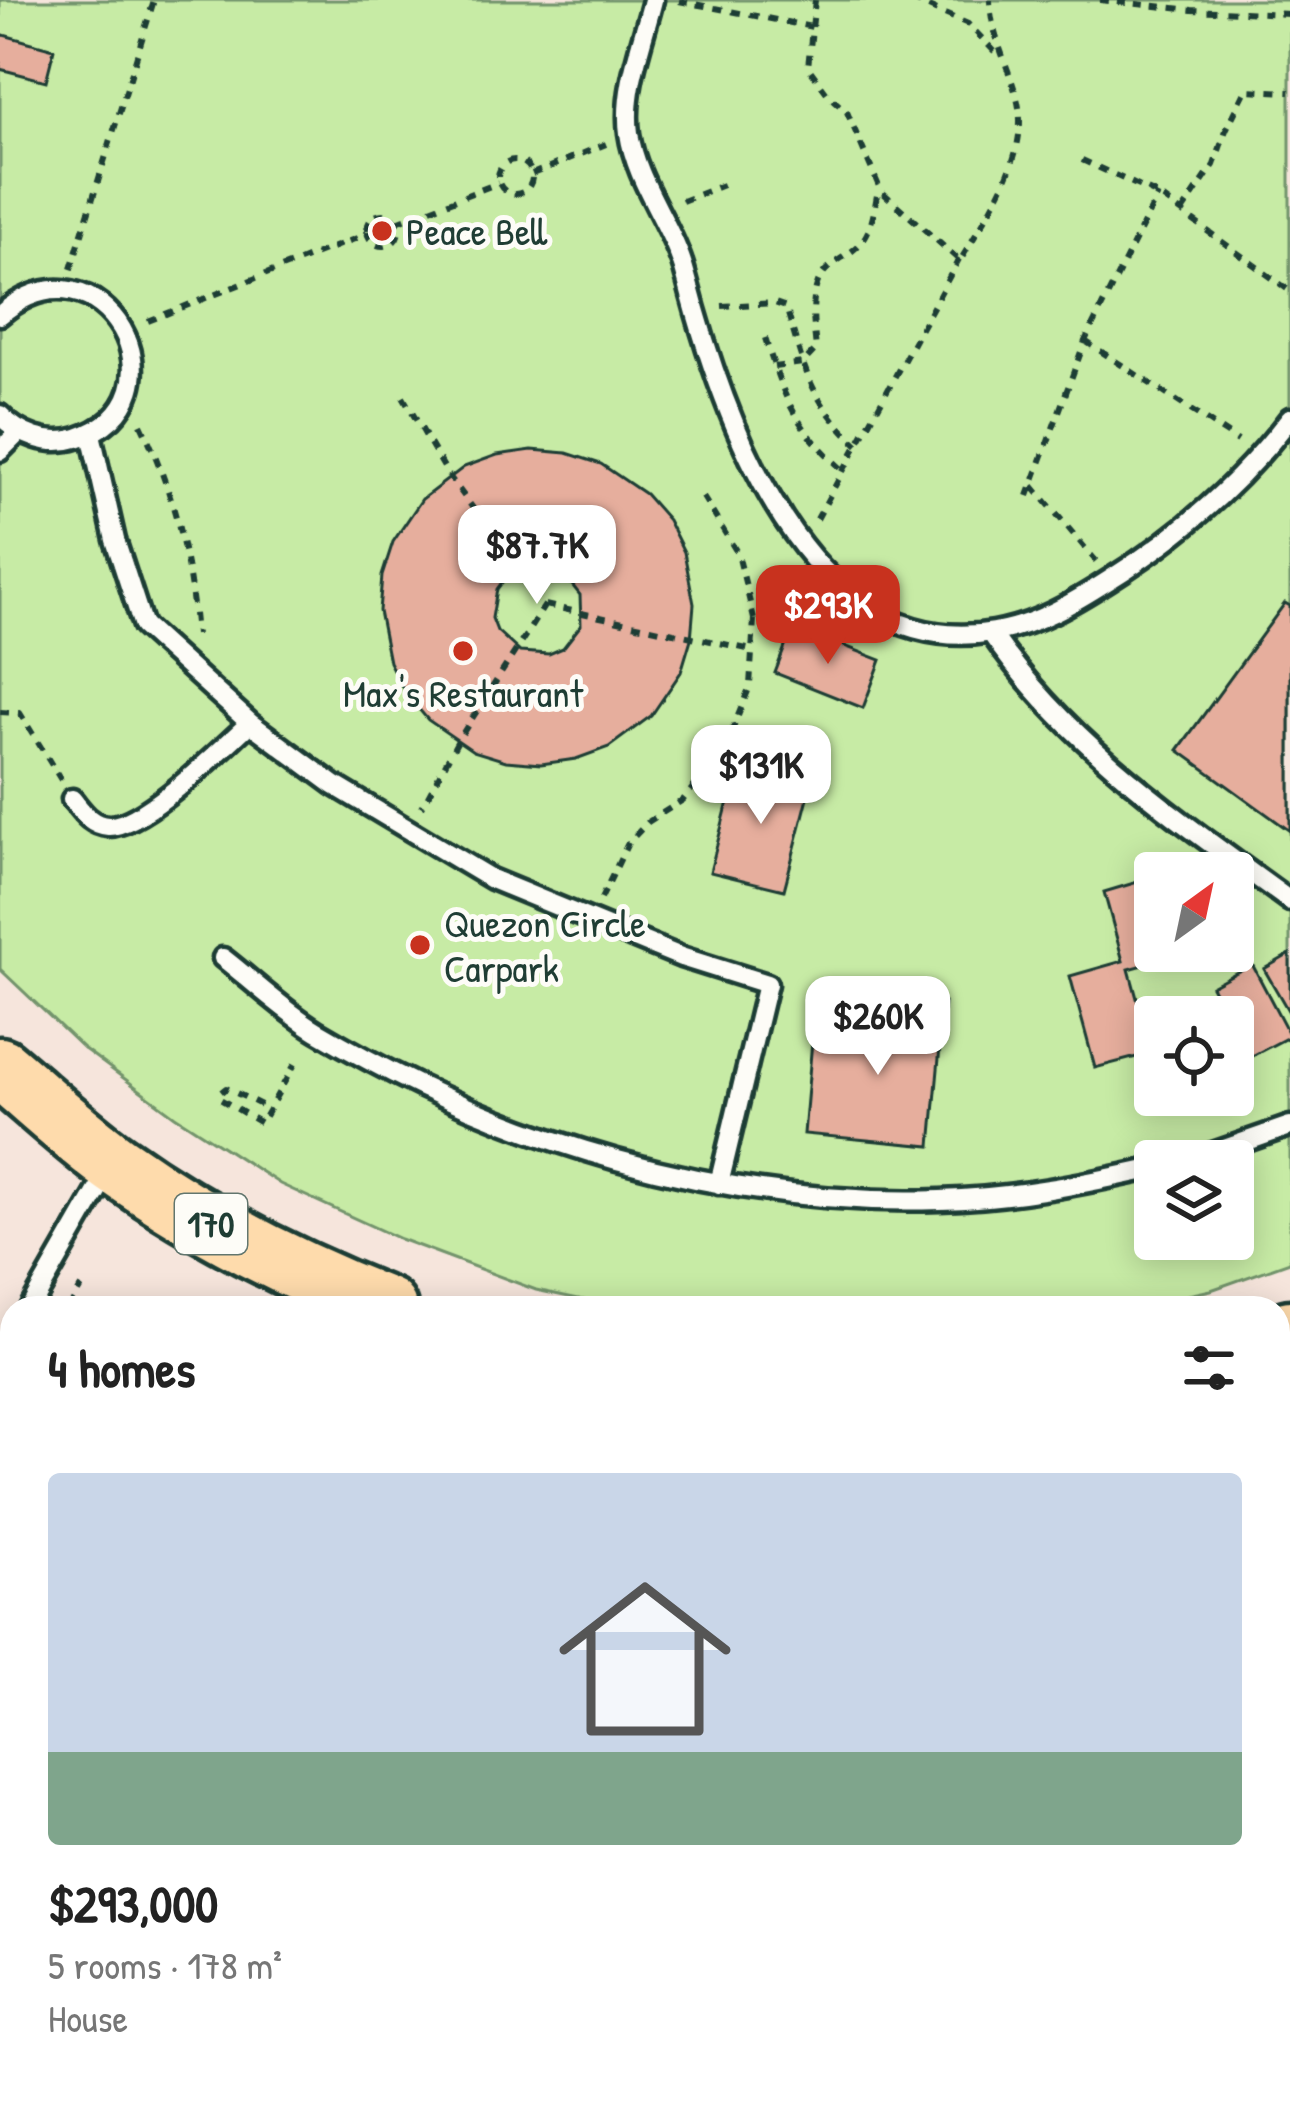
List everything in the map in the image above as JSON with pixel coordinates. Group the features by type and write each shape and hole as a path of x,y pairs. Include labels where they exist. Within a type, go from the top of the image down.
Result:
{"main road":[{"name":"170","path":"0,1068 114,1163 307,1286 343,1296"}],"lane":[{"path":"653,0 632,87 629,135 685,270 694,310 743,441 802,546 859,602 917,629 962,635 1039,619 1111,579 1207,510 1261,456 1290,418"},
{"path":"0,315 17,300 40,291 89,296 110,310 124,330 132,351 133,374 118,411 91,434 67,441 43,440 20,431 0,415"},
{"path":"0,451 20,431"},
{"path":"91,434 143,626 250,723 334,785 491,879 681,958 767,984 719,1184"},
{"path":"992,632 1023,679 1097,753 1290,901"},
{"path":"72,799 90,820 107,826 121,824 174,791 250,723"},
{"path":"224,958 314,1029 399,1076 506,1124 614,1161 772,1192 938,1200 1015,1194 1134,1172"},
{"path":"1250,1140 1290,1126"},
{"path":"37,1296 114,1163"}],"path":[{"path":"65,290 154,0"},
{"path":"675,0 812,27"},
{"path":"815,0 808,68 847,112 879,186 959,259"},
{"path":"912,0 968,24 1002,59"},
{"path":"802,546 982,223 1016,152 1021,131 1018,100 991,20 991,0"},
{"path":"1100,0 1290,14"},
{"path":"1182,212 1214,165 1246,90 1290,92"},
{"path":"498,183 516,194 526,190 532,174 629,135"},
{"path":"498,183 501,167 510,160 521,161 532,174"},
{"path":"1082,160 1158,195 1290,291"},
{"path":"397,222 498,183"},
{"path":"659,209 723,185"},
{"path":"774,367 802,363 816,349 813,313 818,283 829,267 859,246 870,229 879,186"},
{"path":"1028,496 1085,341 1158,195"},
{"path":"380,214 397,222 399,232 389,244 374,243 368,234 370,219 380,214"},
{"path":"124,330 368,234"},
{"path":"694,310 736,304 786,307 802,363 826,416 858,446"},
{"path":"765,338 788,409 812,442 844,470"},
{"path":"1085,341 1261,456"},
{"path":"128,395 166,475 192,588 200,681"},
{"path":"403,398 449,476 545,605 752,650"},
{"path":"1033,486 1111,579"},
{"path":"596,923 603,889 628,843 648,822 683,800 725,748 750,686 754,619 738,554 703,497"},
{"path":"754,619 817,564"},
{"path":"409,833 457,742 545,605"},
{"path":"0,712 20,713 72,799"},
{"path":"261,1105 234,1090 226,1088 220,1093 226,1105 261,1124 295,1064"},
{"path":"76,1296 81,1287"}],"green space":[{"path":"0,0 1290,0 1290,1262 1184,1296 564,1296 536,1290 400,1239 280,1184 175,1116 83,1048 0,969"}],"building":[{"path":"0,34 54,49 46,81 0,69"},
{"path":"532,450 567,453 601,464 645,494 668,520 684,552 694,604 691,639 681,672 651,716 609,747 576,759 541,764 506,761 473,751 428,720 406,694 389,662 379,611 382,576 393,542 422,499 464,467 497,455","holes":["533,565 562,572 580,595 581,625 563,648 549,654 520,652 497,631 492,618 497,589 506,577"]},
{"path":"1285,603 1290,606 1290,831 1178,750"},
{"path":"793,626 881,660 863,708 775,673"},
{"path":"738,763 812,782 784,890 710,872"},
{"path":"1134,883 1134,968 1129,969 1136,996 1134,1058 1095,1068 1070,976 1123,961 1104,892"},
{"path":"1290,954 1290,1014 1264,969"},
{"path":"1254,968 1290,1036 1254,1055 1254,996 1216,996 1211,986 1237,972 1254,972"},
{"path":"889,997 944,1003 931,1146 804,1134 813,1029 885,1036"}],"place":[{"name":"Peace Bell","path":"382,231"},
{"name":"Max's Restaurant","path":"463,651"},
{"name":"Quezon Circle Carpark","path":"420,945"}]}
